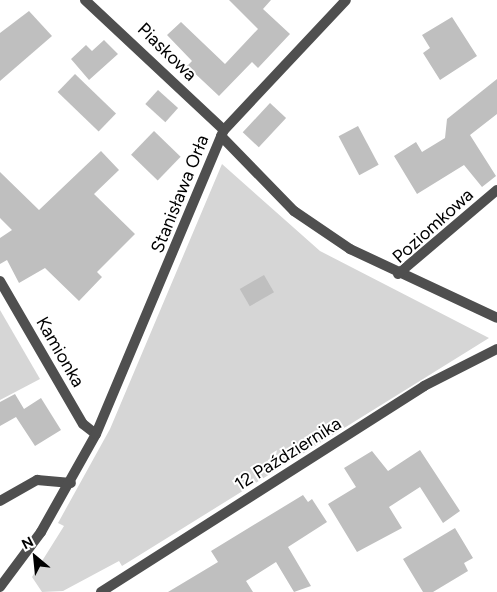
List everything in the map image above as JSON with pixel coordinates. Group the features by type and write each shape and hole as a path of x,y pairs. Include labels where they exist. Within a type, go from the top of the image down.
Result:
{"street":[{"name":"Piaskowa","path":"85,0 223,133 294,211 398,274"},
{"name":"Stanisława Orła","path":"0,587 70,483 96,434 223,133 346,0"},
{"name":"Poziomkowa","path":"497,190 398,274 497,318"},
{"name":"Kamionka","path":"0,282 83,424 96,434"},
{"name":"12 Października","path":"101,592 424,386 497,349"},
{"path":"0,501 37,480 70,483"}],"shaded area":[{"path":"222,164 320,251 489,338 122,566 119,561 63,591 42,592 32,577 64,526 58,523 110,429"},
{"path":"0,310 40,379 0,400"}],"building":[{"path":"229,0 271,0 263,9 290,34 258,68 252,62 219,96 187,66 192,61 167,35 181,22 225,64 258,29"},
{"path":"29,11 52,36 0,81 0,33"},
{"path":"452,17 477,56 440,80 423,53 430,48 422,35"},
{"path":"104,40 118,54 89,80 71,59 86,45 92,51"},
{"path":"75,74 116,114 99,132 58,92"},
{"path":"497,79 497,114 470,135 496,176 482,187 464,165 417,194 394,156 416,142 422,152 445,138 447,119"},
{"path":"158,90 178,108 165,122 145,104"},
{"path":"270,103 286,118 259,147 243,132"},
{"path":"358,126 379,165 359,175 339,136"},
{"path":"154,131 181,157 158,180 131,155"},
{"path":"101,151 119,170 94,194 135,234 97,272 102,277 79,301 45,268 19,283 7,260 0,264 0,238 12,230 0,218 0,172 39,210"},
{"path":"264,275 274,292 250,306 240,289"},
{"path":"15,394 24,409 41,398 61,430 35,446 16,417 0,426 0,402"},
{"path":"420,450 460,511 443,523 420,487 389,507 402,528 357,552 328,504 356,487 344,468 372,451 388,471"},
{"path":"303,495 308,502 312,499 327,522 288,547 311,586 294,592 276,562 246,581 253,592 168,592 218,562 211,551"},
{"path":"455,528 473,558 464,563 468,571 433,592 423,592 403,559"}]}
